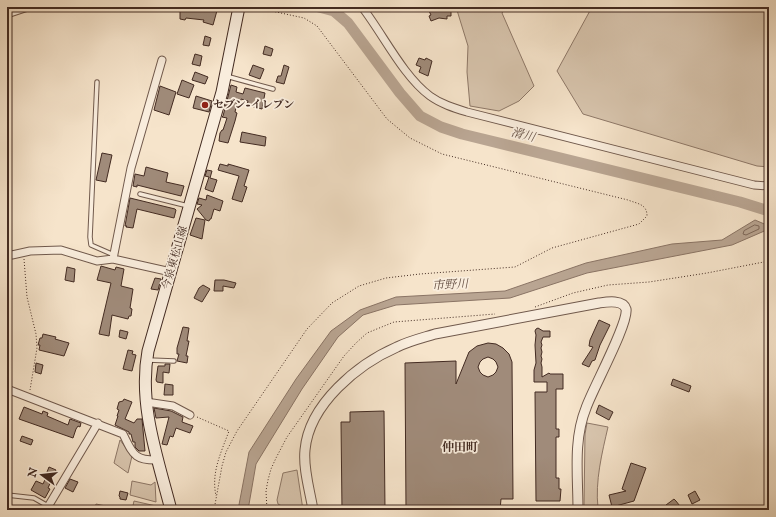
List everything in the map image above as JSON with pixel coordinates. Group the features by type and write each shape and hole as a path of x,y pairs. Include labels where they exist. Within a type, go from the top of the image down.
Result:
{"main road":[{"name":"今泉東松山線","path":"171,509 158,460 146,402 145,382 147,360 225,76 239,7"}],"street":[{"path":"7,14 28,7"},
{"path":"362,7 415,82 430,95 447,106 747,183 769,186"},
{"path":"114,257 131,168 162,60"},
{"path":"7,254 12,255 30,251 61,250 97,261 114,257 171,272"},
{"path":"313,510 305,463 305,450 311,425 317,413 336,390 366,364 396,347 435,334 599,303 618,303 626,309 624,324 586,406 581,422 578,447 581,509"},
{"path":"7,389 98,423 123,434 134,454 138,458 158,460"},
{"path":"146,402 173,406 190,415"},
{"path":"47,508 98,423"}],"lane":[{"path":"225,76 274,89"},
{"path":"97,82 90,237 91,245 114,257"},
{"path":"140,194 190,206"},
{"path":"147,360 174,361"},
{"path":"7,495 34,498 47,508"}],"path":[{"path":"214,510 226,452 237,431 307,330 332,303 359,286 386,278 515,267 552,248 639,224 647,216 647,210 644,206 633,202 442,154 410,138 387,119 318,26 304,18 253,7"},
{"path":"24,253 26,297 36,334 37,348 29,397"},
{"path":"530,309 573,293 608,285 649,282 769,261"},
{"path":"267,510 266,491 271,469 287,437 344,356 356,343 367,334 394,322 500,314"},
{"path":"190,415 229,431 216,466 213,484 216,498"},
{"path":"171,509 178,507 198,510"},
{"path":"581,509 592,510"}],"shaded area":[{"path":"456,7 506,7 502,13 534,86 519,101 499,111 470,106 467,72 468,46"},
{"path":"592,7 769,7 769,167 757,166 583,114 557,71"},
{"path":"587,423 608,427 598,477 598,508 584,508 585,434"},
{"path":"120,440 132,456 128,473 114,463"},
{"path":"297,470 303,510 289,510 278,504 277,500 283,473"},
{"path":"132,481 151,485 155,482 156,502 130,495"},
{"path":"134,501 156,506 155,510 132,510"},
{"path":"96,504 125,510 94,510"}],"water":[{"path":"755,220 769,226 769,229 732,245 587,273 510,298 396,305 363,315 338,337 302,389 256,464 248,510 238,510 249,452 296,379 331,331 360,310 396,297 505,291 586,263 672,244 722,240"}],"building":[{"path":"180,7 218,7 213,25 203,22 204,20 186,18 185,20 180,19"},
{"path":"427,7 451,7 451,16 447,16 447,19 439,18 431,21 429,16 431,15"},
{"path":"205,36 211,38 209,46 203,45"},
{"path":"265,46 273,49 271,56 263,54"},
{"path":"195,54 202,56 200,66 192,64"},
{"path":"419,58 425,60 426,58 432,61 428,76 419,72 421,67 416,65"},
{"path":"253,65 264,69 260,79 249,75"},
{"path":"284,65 289,67 284,84 276,82 278,76 281,76"},
{"path":"195,72 208,77 205,84 192,80"},
{"path":"182,80 194,85 189,98 177,94"},
{"path":"231,85 237,87 236,92 243,94 245,88 265,93 262,109 247,105 248,101 241,99 240,104 237,103 235,112 237,113 228,143 219,141 220,133 223,130 227,118 222,117"},
{"path":"160,86 176,92 169,115 154,110"},
{"name":"セブン-イレブン","path":"196,96 212,101 209,112 193,108"},
{"path":"242,132 266,137 265,146 240,142"},
{"path":"102,153 112,155 106,182 96,180"},
{"path":"220,164 228,166 228,164 249,170 244,186 247,187 242,202 232,199 239,176 218,170"},
{"path":"146,167 168,173 166,182 184,186 181,196 137,185 137,187 133,186 135,174 144,176"},
{"path":"207,170 212,171 210,178 217,180 213,192 205,189 209,177 205,176"},
{"path":"207,195 223,201 220,211 214,209 209,221 206,220 197,209 202,205 197,204 199,198 206,200"},
{"path":"130,198 175,209 174,218 137,209 133,228 126,227"},
{"path":"196,218 205,220 202,239 190,235"},
{"path":"101,266 115,270 116,267 124,269 121,286 133,289 130,308 132,309 131,316 129,316 128,319 112,315 109,336 99,334 111,283 97,280"},
{"path":"67,267 75,269 74,282 65,280"},
{"path":"155,278 161,279 158,290 151,289"},
{"path":"215,280 224,280 236,283 234,288 223,286 223,291 214,291"},
{"path":"203,285 210,289 202,302 194,298 199,288"},
{"path":"599,320 610,325 600,345 595,360 592,361 589,367 582,364 593,347 589,346 590,340"},
{"path":"183,327 189,328 187,341 189,341 186,356 188,356 187,363 177,361 179,354 177,354 177,348"},
{"path":"538,328 543,331 550,331 550,337 543,337 541,342 542,377 549,373 563,374 563,389 556,389 556,429 559,429 559,437 556,437 556,478 559,478 559,489 561,489 560,501 536,501 535,392 547,392 547,382 534,382 534,370 536,363 535,331"},
{"path":"120,330 128,332 126,339 119,337"},
{"path":"43,334 56,337 55,339 69,343 64,356 39,350 40,345 38,345"},
{"path":"488,343 496,344 509,354 512,362 513,499 501,499 500,510 406,510 405,363 456,361 456,384 469,352 477,346","holes":["488,357 493,359 498,367 496,372 488,377 483,375 478,367 480,362"]},
{"path":"128,350 133,351 132,354 136,355 132,371 123,369"},
{"path":"36,363 43,365 41,374 35,372"},
{"path":"165,364 170,364 169,373 163,372 163,383 157,382 158,366 165,366"},
{"path":"673,379 691,386 689,392 671,385"},
{"path":"165,384 173,385 173,395 164,395"},
{"path":"124,399 132,402 125,419 134,423 137,419 142,419 145,451 139,451 135,447 135,442 133,442 131,434 115,425 118,416 119,410 117,409 119,402 123,401"},
{"path":"599,405 613,412 609,420 596,413"},
{"path":"24,407 42,414 43,411 48,413 47,416 68,425 70,419 81,423 80,427 78,426 76,429 73,438 19,419"},
{"path":"154,408 171,411 183,417 182,422 193,426 190,433 176,428 173,437 170,436 167,445 162,444 169,417 156,418"},
{"path":"384,411 385,510 342,510 341,422 350,422 350,412"},
{"path":"22,436 33,440 31,445 20,441"},
{"path":"631,463 646,468 634,501 612,507 609,495 626,491 622,489"},
{"path":"49,467 56,470 48,488 50,489 45,498 31,490 36,481 43,484"},
{"path":"70,479 78,482 73,492 65,488"},
{"path":"120,491 128,493 126,500 120,499"},
{"path":"695,491 700,500 692,504 688,495"},
{"path":"674,499 683,510 670,510 666,505"}],"waterway":[{"name":"滑川","path":"319,7 334,11 348,23 400,93 420,116 441,127 462,134 740,202 769,211"}],"place":[{"name":"セブン-イレブン","path":"205,105"}],"district":[{"name":"仲田町","path":"460,447"}],"water label":[{"name":"市野川","path":"450,285"}]}
